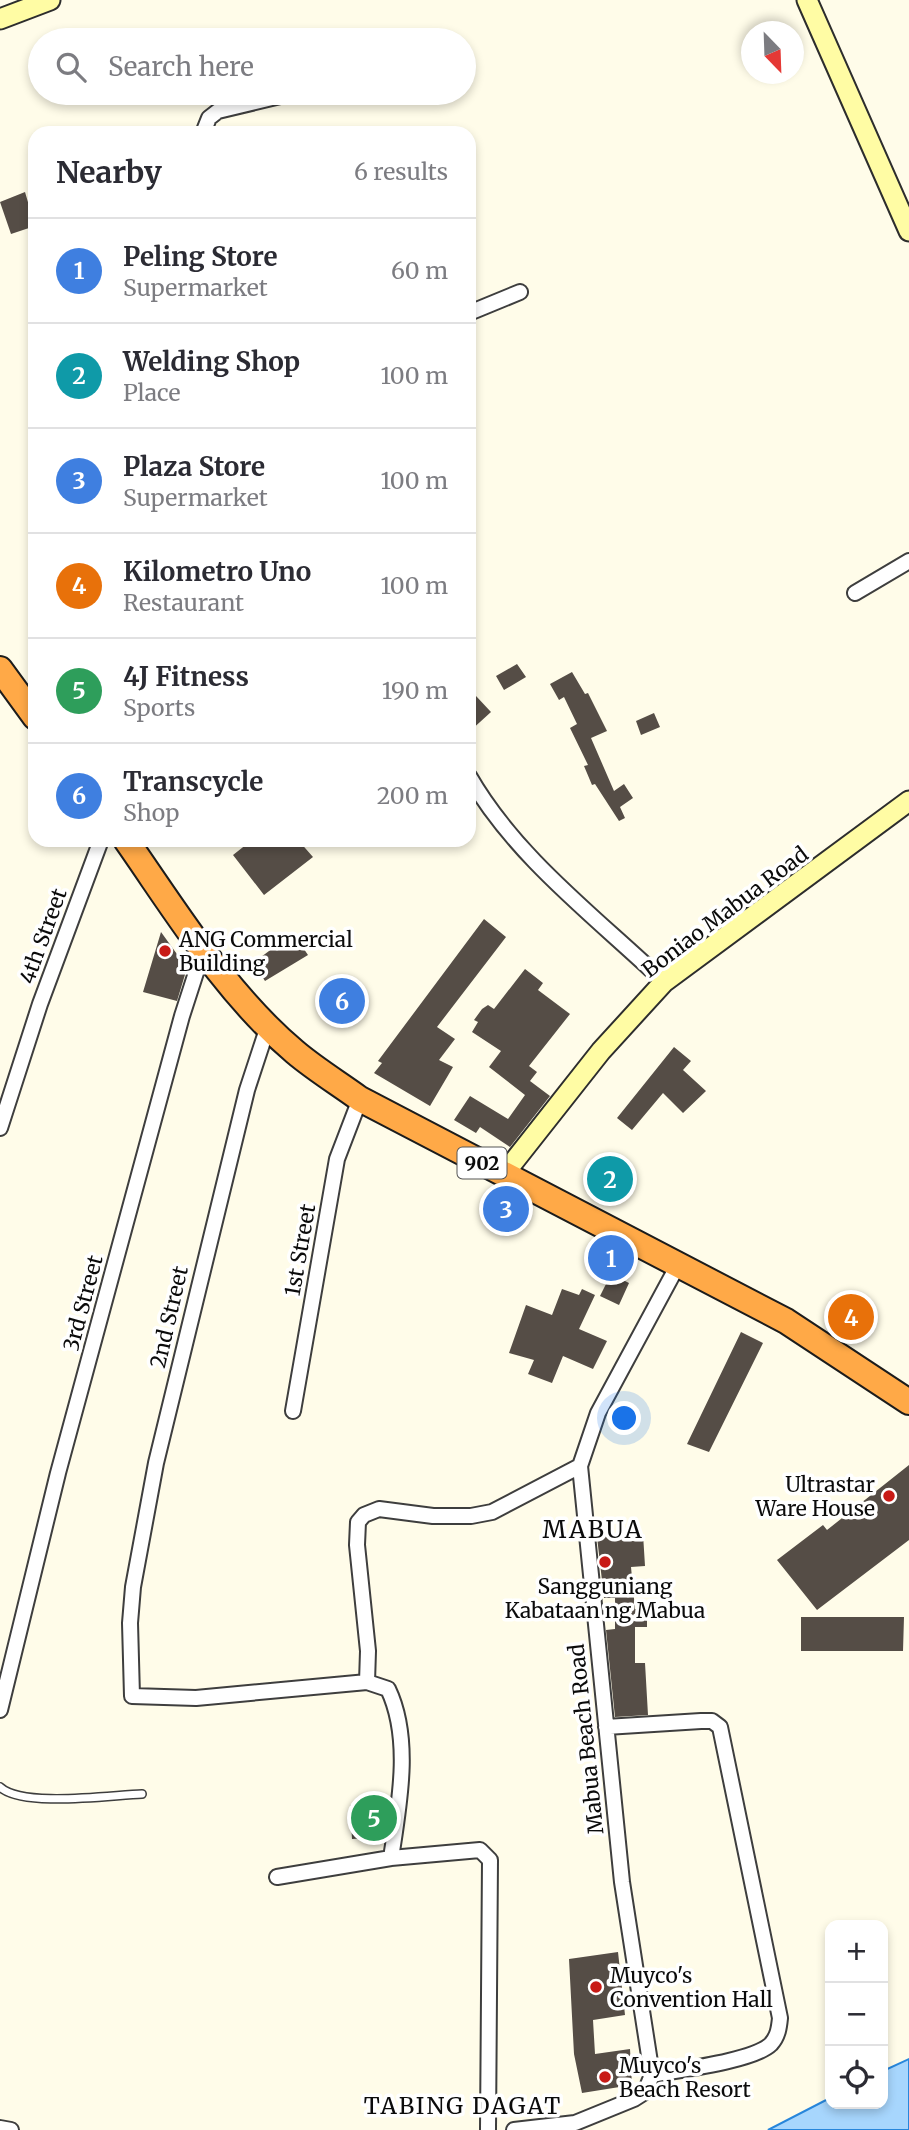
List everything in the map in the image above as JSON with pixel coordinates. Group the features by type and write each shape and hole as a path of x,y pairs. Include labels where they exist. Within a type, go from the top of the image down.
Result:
{"highway":[{"path":"0,669 28,707"},
{"name":"902","path":"131,847 203,951 268,1026 295,1052 360,1099 786,1321 909,1402"}],"street":[{"path":"0,19 50,0"},
{"path":"807,0 909,231"},
{"path":"206,126 209,118 218,111 243,105"},
{"path":"476,310 520,292"},
{"path":"855,593 909,561"},
{"path":"476,788 486,806 513,840 664,982"},
{"name":"Boniao Mabua Road","path":"504,1174 601,1051 664,982 909,800"},
{"name":"4th Street","path":"0,1128 40,1004 98,847"},
{"name":"3rd Street","path":"0,1710 8,1668 175,1043 203,951"},
{"name":"2nd Street","path":"268,1026 247,1090 156,1463 132,1587 132,1696 196,1698 367,1682"},
{"name":"1st Street","path":"293,1411 337,1159 360,1099"},
{"name":"Mabua Beach Road","path":"652,2076 622,1882 580,1466 598,1413 679,1263"},
{"path":"391,1858 401,1795 397,1707 388,1689 367,1682 368,1651 357,1545 358,1522 364,1515 379,1509 433,1516 471,1516 492,1512 580,1466"},
{"path":"514,2130 575,2123 634,2099 645,2092 652,2076 724,2061 764,2049 779,2031 780,2018 720,1727 712,1721 701,1720 606,1727"},
{"path":"278,1877 457,1850 480,1850 488,1856 488,2130"},
{"path":"0,2128 11,2130"}],"lane":[{"path":"0,1787 22,1796 45,1798 142,1794"}],"water":[{"path":"909,2059 909,2130 768,2130 825,2101 825,2109 888,2109 888,2069"}],"building":[{"path":"25,192 28,202 28,228 11,234 0,202"},
{"path":"517,664 526,677 504,690 496,676"},
{"path":"572,672 585,694 588,693 607,731 591,738 614,791 624,784 633,798 620,807 625,818 619,821 595,784 592,785 584,766 588,765 570,728 577,724 564,697 559,700 550,684"},
{"path":"476,696 491,712 476,726"},
{"path":"654,713 660,727 641,735 636,721"},
{"path":"243,847 304,847 313,857 264,895 233,855"},
{"path":"484,919 506,937 437,1027 455,1039 439,1060 453,1067 430,1106 374,1073 382,1063 378,1061"},
{"name":"ANG Commercial Building","path":"161,932 187,968 177,1001 143,992"},
{"path":"293,933 308,955 265,981 253,963"},
{"path":"525,969 543,983 538,990 570,1014 529,1066 537,1072 530,1081 550,1096 510,1147 480,1127 476,1133 454,1120 470,1096 508,1119 525,1095 489,1067 501,1051 472,1032 478,1022 474,1020 482,1009 488,1005 494,1009"},
{"path":"335,978 363,1002 347,1023 321,1000"},
{"path":"674,1047 691,1061 683,1070 706,1091 683,1113 663,1093 632,1130 617,1118"},
{"path":"613,1158 629,1169 607,1200 591,1189"},
{"path":"611,1274 629,1283 619,1305 600,1296"},
{"path":"562,1289 579,1295 582,1289 595,1295 579,1329 607,1341 593,1369 563,1356 552,1383 528,1374 534,1360 509,1353 526,1305 552,1315"},
{"path":"741,1332 763,1343 709,1452 687,1444"},
{"path":"909,1465 909,1540 817,1610 777,1560 823,1525 827,1530"},
{"path":"643,1534 645,1566 631,1567 635,1609 647,1609 647,1627 635,1627 635,1663 645,1663 648,1715 615,1717 606,1630 615,1629 615,1598 604,1598 597,1537"},
{"path":"801,1617 904,1617 903,1651 801,1651"},
{"path":"380,1803 382,1837 352,1839 350,1805"},
{"name":"Muyco's Convention Hall","path":"618,1952 625,2015 593,2020 595,2054 630,2049 632,2085 582,2093 574,2054 569,1959"}],"place":[{"name":"ANG Commercial Building","path":"165,951"},
{"name":"Transcycle","path":"342,1001"},
{"name":"Welding Shop","path":"610,1179"},
{"name":"Plaza Store","path":"506,1209"},
{"name":"Peling Store","path":"611,1258"},
{"name":"Kilometro Uno","path":"851,1317"},
{"name":"Ultrastar Ware House","path":"889,1496"},
{"name":"Sangguniang Kabataan ng Mabua","path":"605,1562"},
{"name":"4J Fitness","path":"374,1818"},
{"name":"Muyco's Convention Hall","path":"596,1987"},
{"name":"Muyco's Beach Resort","path":"605,2077"}],"district":[{"name":"MABUA","path":"593,1529"},
{"name":"TABING DAGAT","path":"463,2105"}]}
